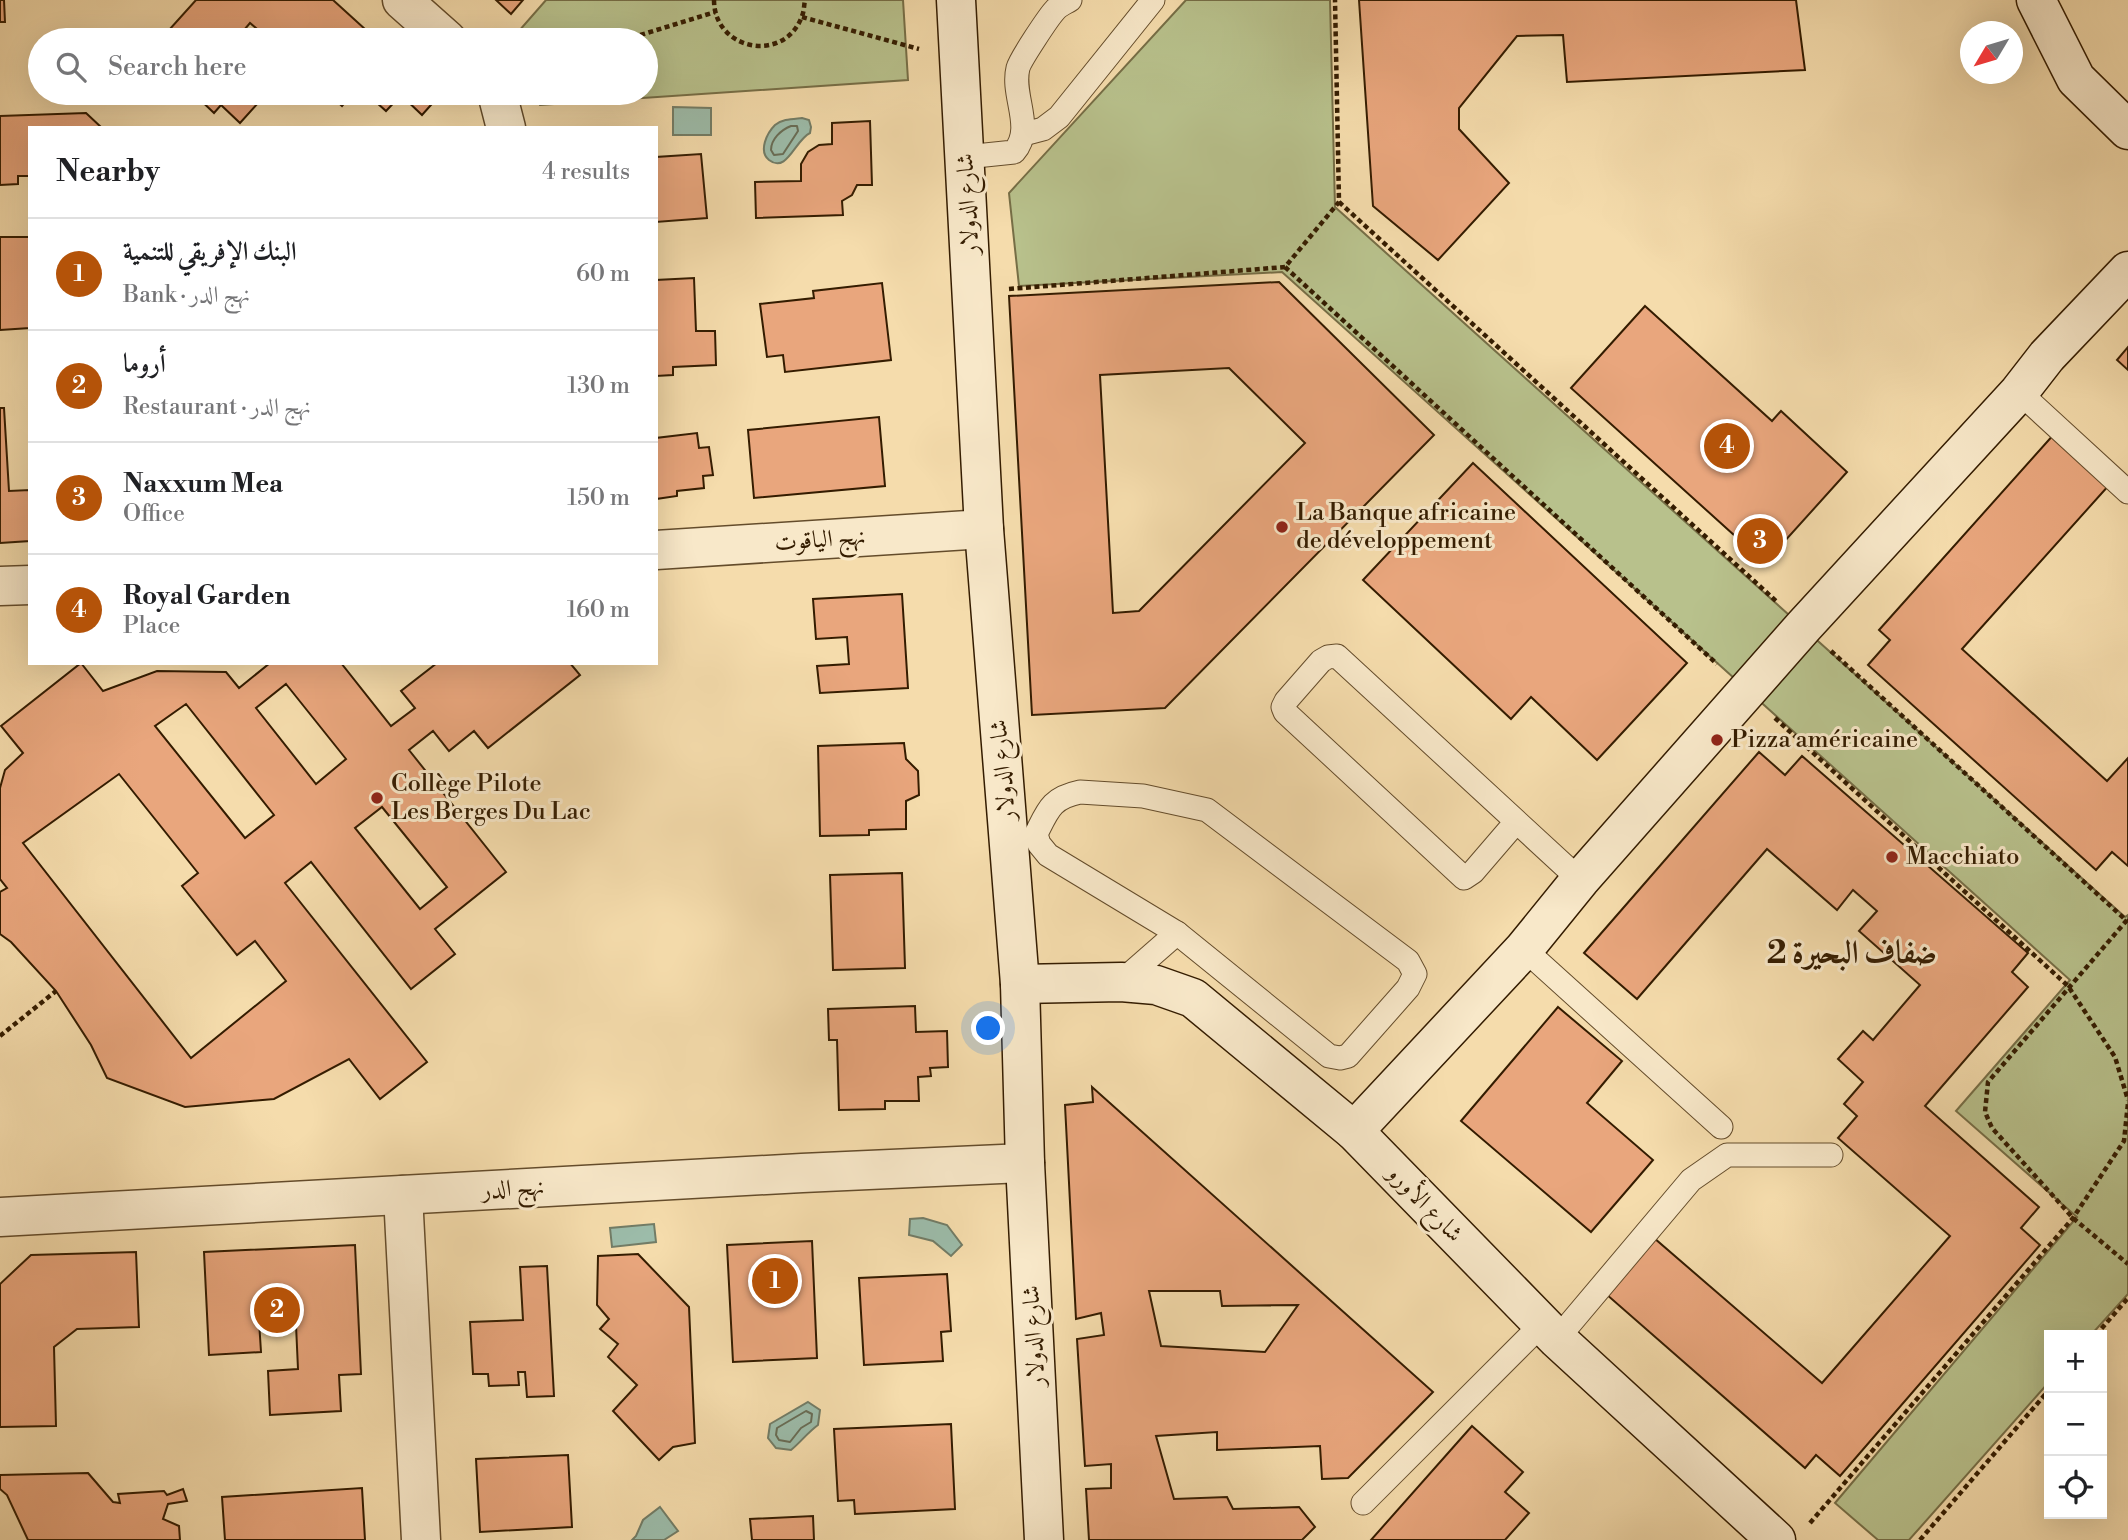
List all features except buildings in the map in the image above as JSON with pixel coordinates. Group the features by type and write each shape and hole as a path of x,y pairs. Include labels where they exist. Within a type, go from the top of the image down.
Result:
{"street":[{"path":"402,0 434,28"},
{"name":"شارع الدولار","path":"956,0 984,529 1020,984 1025,1163 1044,1540"},
{"path":"2036,0 2076,79 2128,130"},
{"path":"500,105 505,126"},
{"path":"1354,1131 1524,949 1580,880 1804,626 2019,391 2047,356 2128,271"},
{"name":"نهج الياقوت","path":"658,550 984,529"},
{"path":"0,586 28,585"},
{"name":"شارع الأورو","path":"1020,984 1121,982 1156,985 1193,998 1354,1131 1549,1331 1790,1535"},
{"name":"نهج الدر","path":"0,1217 1025,1163"},
{"path":"403,1195 421,1540"}],"lane":[{"path":"965,157 1014,152 1024,134 1017,83 1018,66 1057,8 1070,0"},
{"path":"1024,134 1043,129 1059,117 1153,0"},
{"path":"2019,391 2128,492"},
{"path":"1516,822 1473,872 1464,878 1285,712 1283,707 1286,701 1321,661 1337,656 1580,880"},
{"path":"1080,792 1143,796 1207,810 1408,961 1415,974 1408,988 1348,1056 1340,1058 1329,1056 1177,933 1048,855 1036,834 1052,803 1066,795 1080,792"},
{"path":"1121,982 1177,933"},
{"path":"1524,949 1721,1127"},
{"path":"1363,1503 1549,1331 1691,1180 1727,1155 1831,1155"}],"path":[{"path":"714,0 715,12 728,35 743,44 761,47 778,42 792,32 802,17 805,0"},
{"path":"973,289 1016,289 1285,267 1339,202 1335,0"},
{"path":"658,30 715,12"},
{"path":"802,17 961,60"},
{"path":"1339,202 2127,920 1988,1082 1985,1112 1992,1128 2073,1217 2128,1264"},
{"path":"0,1036 56,991"},
{"path":"1790,1535 2073,1217 2124,1141 2128,1103"},
{"path":"2100,1330 2128,1298"},
{"path":"1920,1540 2046,1393"}],"green space":[{"path":"546,0 903,0 908,80 658,97 658,28 522,28"},
{"path":"1186,0 1330,0 1335,207 2125,917 2128,915 2128,1294 2096,1330 2044,1330 2044,1388 1909,1540 1878,1540 1835,1503 2077,1217 1956,1111 2070,980 1282,272 1019,286 1009,193"}],"water":[{"path":"673,107 711,108 711,135 673,135"},
{"path":"802,118 809,120 810,133 781,163 769,160 764,147 772,128 781,122"},
{"path":"923,1218 947,1225 962,1245 951,1256 933,1241 909,1235 910,1219"},
{"path":"654,1224 656,1242 612,1247 610,1228"},
{"path":"808,1402 820,1410 818,1425 791,1450 776,1448 768,1438 770,1424"},
{"path":"660,1507 678,1531 664,1540 632,1540 643,1520"}],"place":[{"name":"Royal Garden","path":"1727,446"},
{"name":"La Banque africaine de développement","path":"1282,527"},
{"name":"Naxxum Mea","path":"1760,541"},
{"name":"Pizza américaine","path":"1717,740"},
{"name":"Collège Pilote Les Berges Du Lac","path":"377,798"},
{"name":"Macchiato","path":"1892,857"},
{"name":"البنك الإفريقي للتنمية","path":"775,1281"},
{"name":"أروما","path":"277,1310"}],"district":[{"name":"ضفاف البحيرة 2","path":"1852,953"}]}
